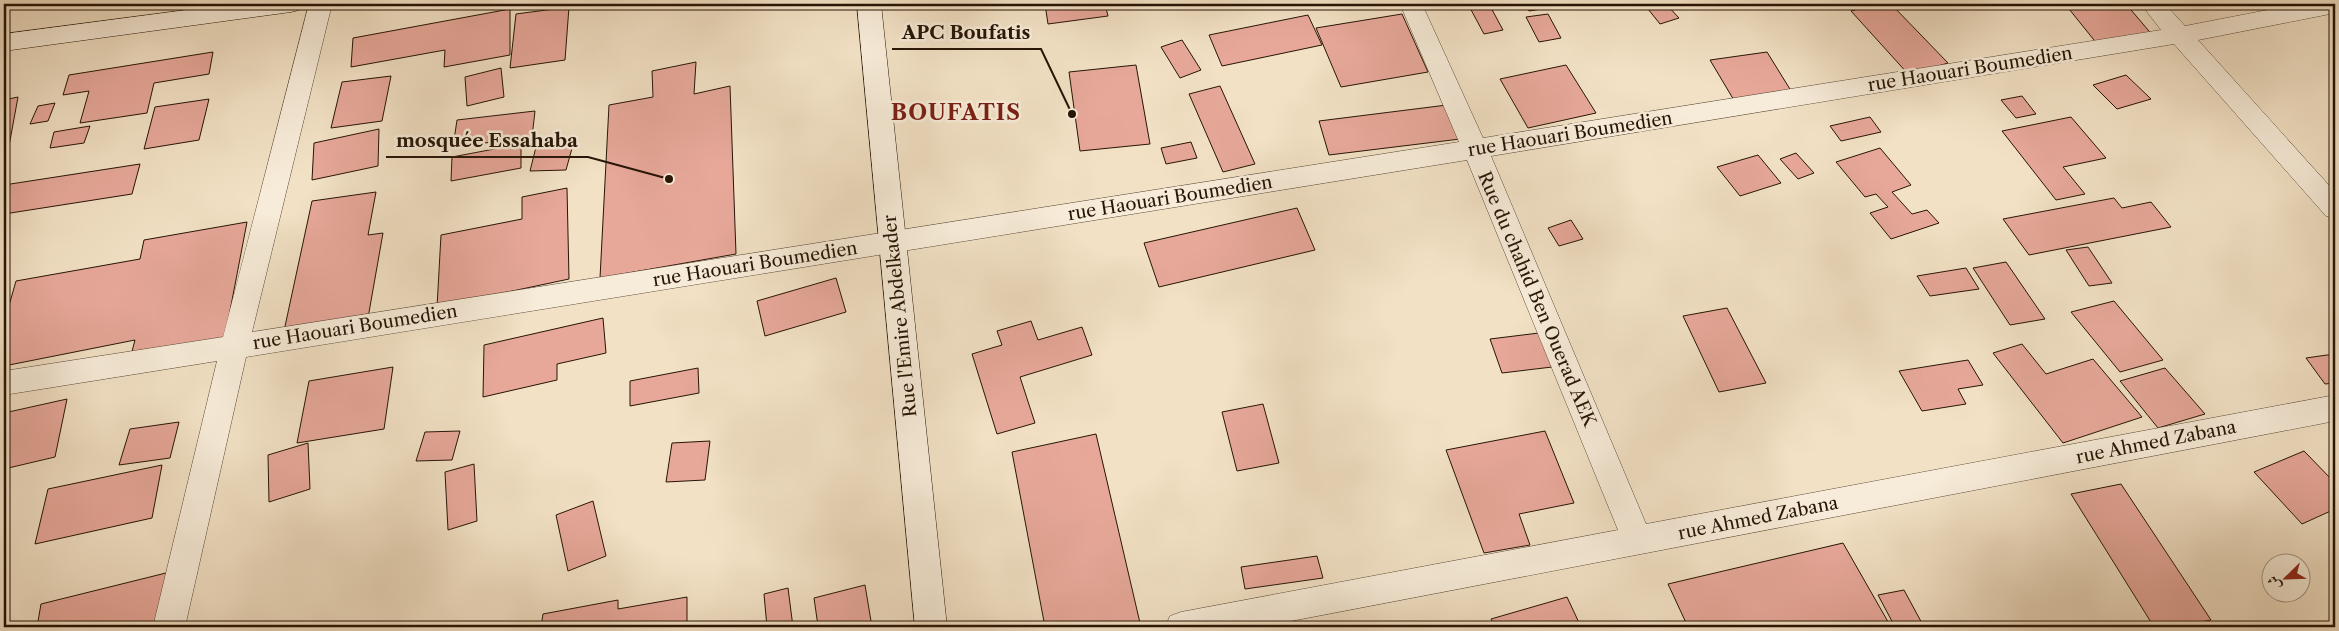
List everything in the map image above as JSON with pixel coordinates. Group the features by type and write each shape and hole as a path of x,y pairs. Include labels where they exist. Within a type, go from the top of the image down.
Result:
{"street":[{"path":"4,42 290,4"},
{"path":"169,627 234,346 320,4"},
{"name":"Rue l'Emire Abdelkader","path":"869,4 931,627"},
{"name":"Rue du chahid Ben Ouerad AEK","path":"1411,4 1475,149 1638,541"},
{"path":"2152,4 2335,209"},
{"name":"rue Haouari Boumedien","path":"4,383 893,243 2180,35 2335,5"},
{"name":"rue Ahmed Zabana","path":"1181,627 2335,408"}],"building":[{"path":"1045,4 1105,4 1108,16 1048,24"},
{"path":"1489,4 1503,30 1484,34 1469,6"},
{"path":"1525,4 1574,4 1529,11"},
{"path":"1666,4 1679,18 1660,24 1648,9"},
{"path":"1876,4 1891,4 1948,63 1909,75 1851,11"},
{"path":"2065,4 2126,4 2154,37 2098,45"},
{"path":"569,7 565,60 510,68 516,14"},
{"path":"510,9 510,55 444,67 445,50 351,67 353,38"},
{"path":"1402,14 1428,72 1341,87 1316,28"},
{"path":"1548,14 1561,38 1539,42 1526,17"},
{"path":"1308,15 1322,45 1222,66 1209,35"},
{"path":"1182,40 1201,70 1180,78 1161,47"},
{"path":"213,52 209,74 154,83 147,113 80,123 89,91 63,95 69,75"},
{"path":"1767,52 1793,94 1735,102 1710,60"},
{"path":"696,62 694,94 730,86 736,254 600,278 609,105 653,97 652,71"},
{"path":"1136,65 1150,144 1080,151 1069,72"},
{"path":"1566,65 1596,113 1528,128 1500,79"},
{"path":"501,68 504,97 467,106 465,77"},
{"path":"2126,75 2151,99 2117,109 2093,85"},
{"path":"391,76 382,121 331,128 342,82"},
{"path":"1220,86 1255,164 1223,172 1189,94"},
{"path":"2022,96 2036,114 2016,118 2001,100"},
{"path":"18,97 9,146 4,147 4,100"},
{"path":"209,99 199,140 144,149 155,107"},
{"path":"55,103 48,121 30,124 38,106"},
{"path":"1447,105 1460,139 1329,155 1319,121"},
{"path":"535,111 532,137 453,147 457,120"},
{"path":"1870,117 1881,132 1841,141 1830,126"},
{"path":"2071,117 2106,158 2063,167 2085,194 2056,200 2002,131"},
{"path":"90,126 84,143 50,148 54,132"},
{"path":"379,129 378,166 312,180 314,143"},
{"path":"574,141 566,170 530,171 537,143"},
{"path":"1191,142 1197,158 1166,164 1161,148"},
{"path":"521,144 521,168 451,181 452,157"},
{"path":"1880,148 1911,185 1892,192 1912,214 1927,210 1939,223 1891,239 1870,213 1888,207 1876,194 1865,197 1836,162"},
{"path":"1796,153 1814,173 1798,179 1780,159"},
{"path":"1758,155 1781,183 1740,196 1717,167"},
{"path":"140,164 132,194 4,214 4,185"},
{"path":"567,188 569,279 437,307 441,235 522,219 522,197"},
{"path":"376,192 368,235 383,233 368,318 284,331 312,201"},
{"path":"2114,198 2122,208 2151,202 2171,227 2029,255 2003,219"},
{"path":"1297,208 1315,250 1159,287 1144,243"},
{"path":"1571,220 1583,239 1559,246 1548,228"},
{"path":"247,222 225,337 131,355 135,340 4,366 4,323 16,281 140,259 144,240"},
{"path":"2088,247 2112,283 2089,286 2066,250"},
{"path":"2006,262 2045,319 2010,325 1973,268"},
{"path":"1966,268 1979,289 1930,296 1917,276"},
{"path":"836,278 846,312 765,336 757,301"},
{"path":"2114,301 2163,360 2120,372 2071,312"},
{"path":"1727,308 1766,383 1719,392 1683,316"},
{"path":"603,318 606,353 557,364 557,380 483,397 484,345"},
{"path":"1031,321 1038,340 1082,327 1092,355 1020,377 1035,423 997,434 972,354 1002,345 997,331"},
{"path":"1539,333 1552,367 1502,373 1490,339"},
{"path":"2022,344 2046,374 2093,359 2142,417 2063,443 1993,353"},
{"path":"2335,355 2335,383 2325,384 2306,358"},
{"path":"1968,360 1983,385 1958,389 1966,404 1922,411 1899,371"},
{"path":"393,367 384,429 297,443 309,381"},
{"path":"698,368 699,393 630,406 630,381"},
{"path":"2165,368 2205,414 2158,428 2120,381"},
{"path":"67,399 55,457 4,469 4,413"},
{"path":"1263,404 1279,463 1237,471 1222,412"},
{"path":"179,422 170,458 119,465 130,429"},
{"path":"460,431 452,460 416,461 425,432"},
{"path":"1545,431 1574,503 1519,514 1530,545 1484,553 1446,450"},
{"path":"1096,434 1140,623 1121,627 1045,627 1012,452"},
{"path":"710,441 705,480 666,482 672,443"},
{"path":"308,443 310,489 269,502 268,455"},
{"path":"2304,451 2335,483 2335,509 2302,524 2254,472"},
{"path":"474,464 477,521 448,530 445,472"},
{"path":"162,465 152,518 35,544 48,489"},
{"path":"2121,484 2211,620 2174,627 2154,627 2071,494"},
{"path":"593,501 606,556 568,571 556,515"},
{"path":"1843,543 1891,627 1688,627 1668,584"},
{"path":"1317,556 1323,578 1245,589 1241,567"},
{"path":"170,572 162,627 37,627 41,604"},
{"path":"865,585 872,627 813,627 818,626 814,598"},
{"path":"788,588 793,627 767,627 764,594"},
{"path":"1904,590 1924,627 1895,627 1878,595"},
{"path":"687,597 687,627 541,627 543,614 618,600 618,609"},
{"path":"1567,597 1581,627 1495,627 1491,619"}],"place":[{"name":"APC Boufatis","path":"1072,114"},
{"name":"mosquée Essahaba","path":"669,179"}],"district":[{"name":"BOUFATIS","path":"956,112"}]}
